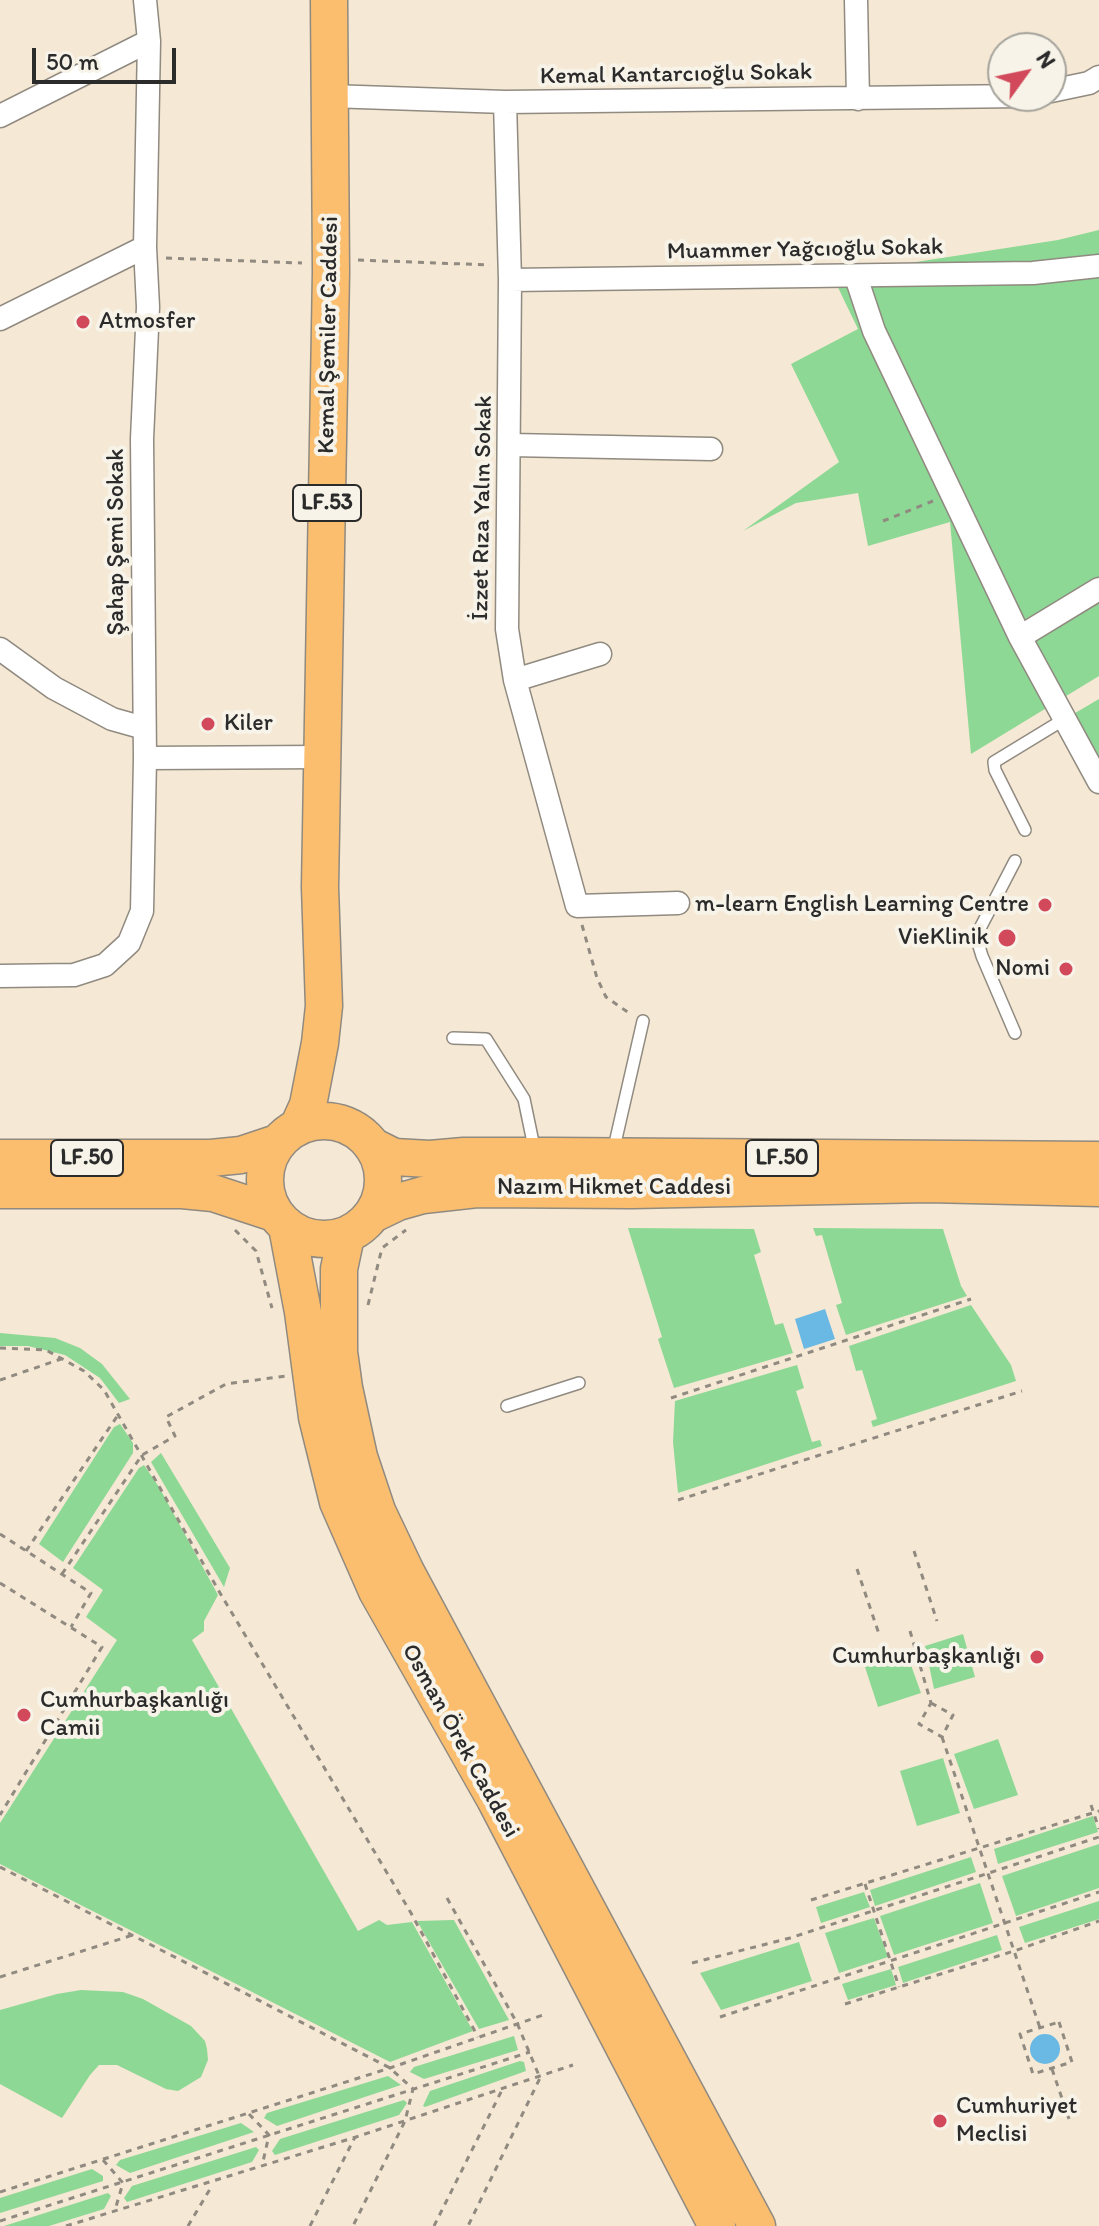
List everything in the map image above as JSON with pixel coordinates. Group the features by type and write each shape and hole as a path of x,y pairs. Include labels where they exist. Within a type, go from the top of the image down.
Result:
{"main road":[{"name":"Kemal Şemiler Caddesi","path":"329,0 330,261 320,887 324,1006 330,1042 333,1103 360,1136"},
{"name":"Kemal Şemiler Caddesi","path":"287,1135 308,1105 324,1006"},
{"name":"LF.50","path":"0,1158 211,1158 241,1155 323,1121 360,1136"},
{"path":"280,1220 264,1185 269,1156 287,1135"},
{"path":"359,1225 383,1187 383,1173 360,1136"},
{"name":"Nazım Hikmet Caddesi","path":"360,1136 394,1157 430,1159 471,1172 632,1190 928,1184 1099,1188"},
{"name":"Nazım Hikmet Caddesi","path":"359,1225 398,1202 423,1195 471,1172 536,1156 1099,1160"},
{"name":"LF.50","path":"0,1190 182,1190 213,1193 280,1220 300,1235 315,1239 331,1239 359,1225"},
{"name":"Osman Örek Caddesi","path":"280,1220 303,1312 317,1417 338,1502 377,1591 495,1799 717,2226"},
{"name":"Osman Örek Caddesi","path":"359,1225 339,1269 340,1361 359,1457 377,1511 406,1572 757,2226"}],"street":[{"name":"Şahap Şemi Sokak","path":"0,976 74,975 105,965 129,943 142,911 145,758 142,439 148,307 149,41 145,0"},
{"path":"856,0 858,99"},
{"path":"0,116 149,41"},
{"path":"1067,88 1089,83 1099,77"},
{"name":"Kemal Kantarcıoğlu Sokak","path":"330,96 505,102 987,97"},
{"name":"İzzet Rıza Yalın Sokak","path":"505,102 511,445 507,629 515,680 577,906"},
{"path":"0,319 146,252"},
{"name":"Muammer Yağcıoğlu Sokak","path":"510,273 856,277 1033,273 1099,266"},
{"path":"856,277 874,331 1020,637 1099,782"},
{"path":"511,445 711,449"},
{"path":"1020,637 1099,589"},
{"path":"0,649 54,688 112,719 144,728"},
{"path":"515,680 600,654"},
{"path":"145,758 322,757"},
{"path":"577,906 678,903"}],"lane":[{"path":"1025,830 995,770 994,762 1063,720"},
{"path":"1015,861 976,936 1015,1033"},
{"path":"612,1156 643,1021"},
{"path":"453,1038 486,1039 524,1099 536,1156"},
{"path":"507,1406 579,1383"}],"path":[{"path":"146,252 510,273"},
{"path":"883,521 952,493"},
{"path":"577,906 597,978 606,997 643,1021"},
{"path":"367,1306 382,1248 408,1229"},
{"path":"235,1230 256,1251 275,1319"},
{"path":"671,1398 971,1299"},
{"path":"0,1348 46,1350 64,1358 95,1380 118,1414 411,1913 478,2037"},
{"path":"0,1380 64,1358"},
{"path":"62,1574 142,1455 175,1436 166,1417 226,1384 296,1375"},
{"path":"678,1500 1022,1391"},
{"path":"26,1551 118,1414"},
{"path":"0,1534 91,1593 71,1627"},
{"path":"914,1551 937,1621"},
{"path":"857,1569 880,1637"},
{"path":"0,1583 102,1647 1,1813"},
{"path":"910,1631 931,1703 953,1715 942,1737"},
{"path":"931,1703 919,1724 942,1737 1040,2028"},
{"path":"1091,1805 1096,1811 1099,1829"},
{"path":"811,1900 1096,1811"},
{"path":"692,1963 790,1938 1099,1837"},
{"path":"0,1867 390,2068 413,2089"},
{"path":"865,1884 899,1987"},
{"path":"720,2017 1099,1892"},
{"path":"447,1898 517,2023 540,2078 468,2226"},
{"path":"845,2004 1099,1921"},
{"path":"0,1977 133,1935"},
{"path":"0,2192 390,2068 546,2014"},
{"path":"1059,2022 1072,2062 1052,2068 1033,2074 1020,2034 1059,2022"},
{"path":"0,2221 530,2052"},
{"path":"66,2226 356,2137 573,2065"},
{"path":"1052,2068 1069,2119"},
{"path":"353,2226 405,2121 413,2089"},
{"path":"434,2226 502,2090"},
{"path":"248,2113 269,2135"},
{"path":"262,2166 269,2135"},
{"path":"310,2226 356,2137"},
{"path":"103,2160 123,2183"},
{"path":"115,2210 123,2183"},
{"path":"188,2226 210,2189"}],"green space":[{"path":"1099,230 1099,676 971,754 950,522 868,546 858,493 796,503 743,531 839,462 791,364 858,329 832,275 1058,240"},
{"path":"1099,699 1099,788 1065,719"},
{"path":"628,1228 754,1229 761,1252 754,1255 775,1325 783,1323 793,1353 674,1388 658,1339 662,1337"},
{"path":"813,1228 943,1229 967,1296 846,1335 836,1305 842,1303 822,1235 816,1236"},
{"path":"971,1305 1011,1365 1016,1381 873,1427 871,1421 877,1419 862,1370 856,1371 849,1346"},
{"path":"0,1333 55,1338 80,1348 102,1364 130,1399 119,1403 100,1378 65,1355 28,1346 0,1346"},
{"path":"797,1365 804,1388 796,1391 812,1442 820,1440 822,1446 678,1493 673,1442 675,1401"},
{"path":"120,1424 133,1443 133,1453 63,1562 39,1544 114,1427"},
{"path":"161,1453 230,1568 224,1587 151,1462"},
{"path":"144,1465 218,1595 204,1621 204,1631 192,1640 358,1931 379,1920 387,1925 412,1922 473,2031 390,2062 0,1864 0,1823 117,1640 86,1617 103,1590 73,1568 139,1468"},
{"path":"963,1634 975,1677 934,1689 925,1646"},
{"path":"907,1654 921,1693 878,1707 865,1667"},
{"path":"998,1739 1018,1795 974,1809 954,1754"},
{"path":"943,1758 960,1813 917,1826 900,1771"},
{"path":"1093,1816 1098,1832 998,1864 994,1849"},
{"path":"1099,1844 1099,1888 1016,1916 1002,1876"},
{"path":"971,1857 976,1872 875,1906 870,1890"},
{"path":"980,1883 993,1923 894,1955 880,1916"},
{"path":"864,1892 870,1907 821,1923 816,1907"},
{"path":"1099,1901 1099,1919 1025,1943 1019,1927"},
{"path":"874,1918 888,1957 839,1973 825,1933"},
{"path":"454,1920 509,2020 479,2029 417,1921"},
{"path":"997,1935 1002,1950 903,1983 898,1967"},
{"path":"799,1942 812,1981 721,2010 700,1973"},
{"path":"891,1969 896,1985 848,2000 842,1984"},
{"path":"81,1990 123,1992 143,1999 191,2026 205,2041 207,2049 208,2060 201,2077 178,2091 166,2089 117,2065 99,2065 62,2118 0,2084 0,2010"},
{"path":"514,2036 518,2050 424,2079 410,2072 414,2067"},
{"path":"524,2062 526,2071 423,2106 430,2091"},
{"path":"388,2076 401,2085 277,2126 264,2118 267,2113"},
{"path":"404,2100 407,2103 399,2115 275,2155 272,2151 280,2139"},
{"path":"241,2123 254,2132 130,2173 116,2165 120,2160"},
{"path":"256,2147 259,2150 252,2162 127,2202 124,2198 132,2186"},
{"path":"92,2169 103,2176 103,2181 0,2213 0,2198"},
{"path":"108,2193 111,2196 104,2209 49,2226 4,2226"}],"water":[{"path":"825,1309 835,1339 804,1349 795,1319"},
{"path":"1045,2034 1051,2035 1059,2043 1059,2055 1051,2063 1045,2064 1039,2063 1031,2055 1030,2049 1031,2043 1039,2035"}],"place":[{"name":"Atmosfer","path":"83,322"},
{"name":"Kiler","path":"208,724"},
{"name":"m-learn English Learning Centre","path":"1045,905"},
{"name":"VieKlinik","path":"1007,938"},
{"name":"Nomi","path":"1066,969"},
{"name":"Cumhurbaşkanlığı","path":"1037,1657"},
{"name":"Cumhurbaşkanlığı Camii","path":"24,1715"},
{"name":"Cumhuriyet Meclisi","path":"940,2121"}]}
